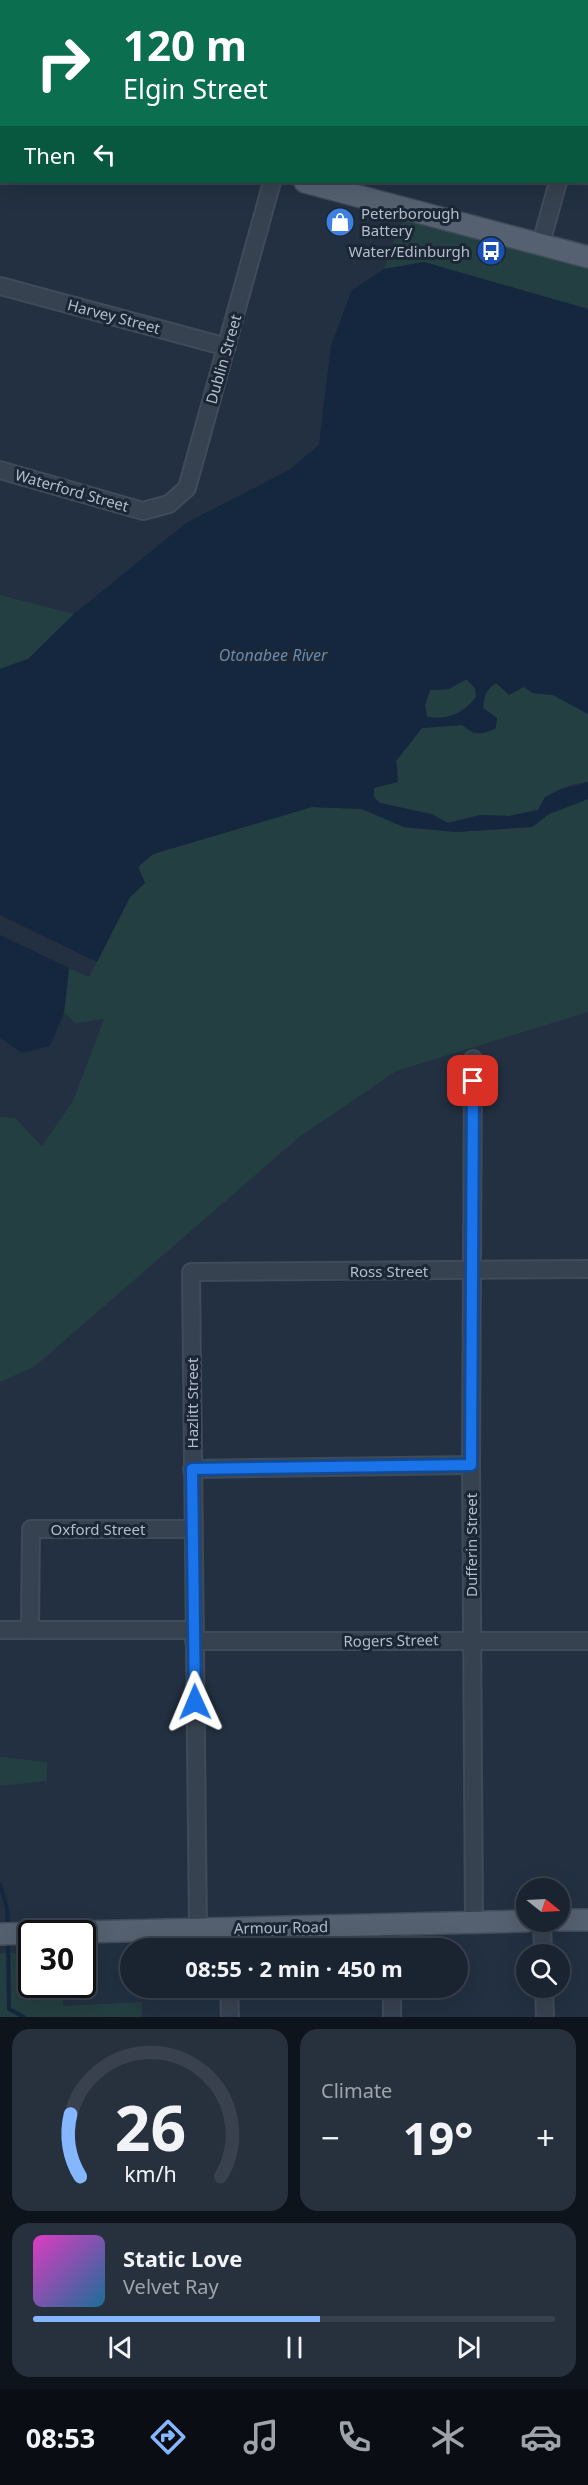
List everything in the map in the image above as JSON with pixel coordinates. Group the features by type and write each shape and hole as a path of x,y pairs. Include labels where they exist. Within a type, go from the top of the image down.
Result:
{"main road":[{"path":"309,183 588,257"},
{"path":"570,1920 588,1920"},
{"name":"Armour Road","path":"0,1934 198,1930 228,1938 391,1925 516,1921"}],"street":[{"name":"Dublin Street","path":"143,511 169,504 187,488 272,183"},
{"path":"541,243 558,183"},
{"name":"Harvey Street","path":"0,286 227,346"},
{"name":"Waterford Street","path":"0,470 143,511"},
{"name":"Dufferin Street","path":"473,1059 471,1465 474,1922"},
{"name":"Ross Street","path":"191,1272 588,1269"},
{"name":"Hazlitt Street","path":"191,1272 198,1930"},
{"path":"192,1469 471,1465"},
{"name":"Oxford Street","path":"30,1630 31,1529 193,1529"},
{"name":"Rogers Street","path":"0,1630 588,1641"},
{"path":"391,1925 391,1938"},
{"path":"230,1998 230,2017"},
{"path":"392,1998 392,2017"},
{"path":"544,1998 545,2017"}],"green space":[{"path":"404,215 588,269 588,310 424,262 384,269"},
{"path":"0,595 74,614 28,659 0,669"},
{"path":"467,679 475,688 476,697 466,708 442,718 427,717 425,705 430,690 449,689"},
{"path":"497,683 524,687 533,693 553,695 588,714 588,782 553,793 538,810 509,816 480,815 447,823 433,814 380,803 374,797 374,788 398,773 396,761 422,728 462,725 474,734 497,718 483,709 486,693"},
{"path":"588,799 588,1012 396,1071 298,1138 34,1367 0,1382 0,1117 15,1118 42,1146 73,1101 104,1019 75,1023 64,1013 69,968 89,977 130,897 145,883 138,867 153,854 312,807 362,809 404,827 456,832 532,827 549,814"},
{"path":"0,1757 47,1762 47,1781 0,1786"},
{"path":"0,1953 18,1953 18,1998 63,1998 63,2006 142,2002 142,2017 0,2017"}],"water":[{"name":"Otonabee River","path":"424,262 588,309 588,714 553,695 533,693 524,687 509,695 496,683 486,693 483,708 497,718 496,728 479,733 462,725 422,728 396,761 398,782 374,788 374,797 380,803 433,815 448,823 480,815 509,816 538,810 545,797 559,790 588,782 588,799 549,814 532,827 456,832 404,827 362,809 312,807 153,854 138,867 145,883 130,897 97,962 0,915 0,669 28,659 74,614 186,523 289,470 319,445 331,345 352,290 384,269","holes":["466,679 475,688 476,697 460,712 442,718 427,717 425,705 430,690 449,689"]},
{"path":"0,935 69,968 64,1013 50,1046 22,1053 0,1038"}],"waterway":[{"path":"0,1884 7,1908 8,1926"},
{"path":"8,1939 9,2009 24,2017"}],"place":[{"name":"Peterborough Battery","path":"340,222"},
{"name":"Water/Edinburgh","path":"491,251"}],"route":[{"path":"195,1702 192,1469 471,1465 473,1081"}]}
